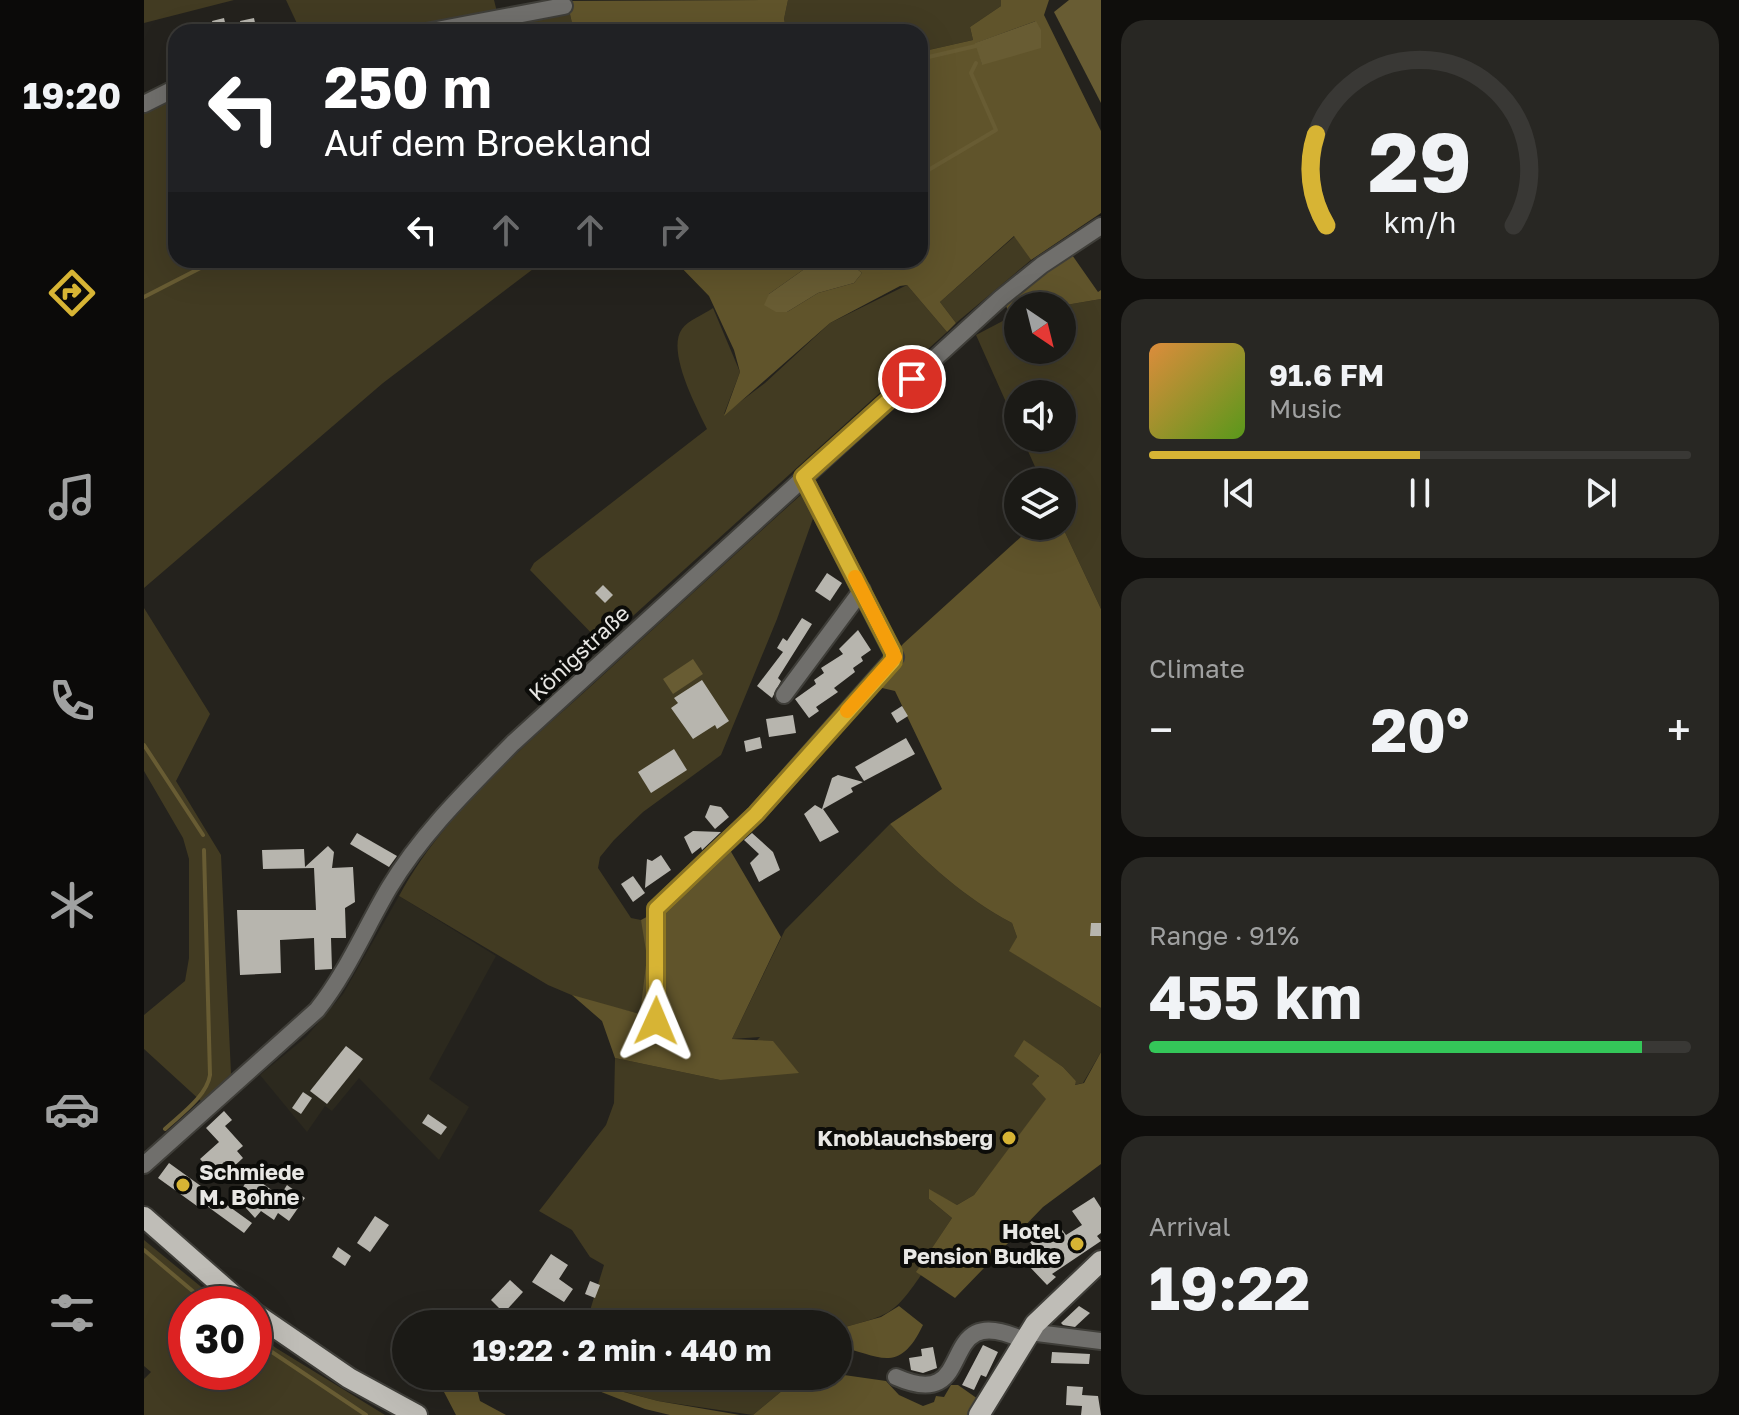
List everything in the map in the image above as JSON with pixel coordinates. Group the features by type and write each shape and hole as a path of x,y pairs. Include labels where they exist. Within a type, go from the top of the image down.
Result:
{"main road":[{"path":"144,1217 223,1286"},
{"path":"979,1415 1026,1336 1065,1292 1101,1261"},
{"path":"272,1325 349,1378 417,1415"}],"street":[{"path":"468,24 564,6"},
{"path":"144,104 168,92"},
{"name":"Königstraße","path":"144,1165 317,1010 351,960 390,886 462,795 803,477 1001,298 1042,265 1101,226"},
{"path":"656,1021 656,909 756,814 893,661 893,652 803,477"},
{"path":"784,695 862,590"},
{"path":"896,1377 920,1389 934,1388 946,1380 963,1348 976,1335 1001,1330 1026,1336 1101,1341"}],"shaded area":[{"path":"144,0 234,0 144,23"},
{"path":"286,0 494,0 497,12 440,24 297,24"},
{"path":"788,0 1001,0 1001,6 970,27 973,40 928,50 928,24 785,24"},
{"path":"788,0 785,24 572,24 567,1"},
{"path":"1001,0 1049,0 1044,15 1101,131 1101,213 1031,260 1014,236 940,302 956,323 947,332 907,285 900,286 830,323 724,416 740,372 734,350 709,296 682,268 806,268 769,294 787,312 818,293 854,283 862,273 856,268 928,268 928,50 973,40 970,27 1001,6","holes":["1036,21 982,64 976,43"]},
{"path":"1069,0 1101,0 1101,103 1054,12"},
{"path":"569,10 572,24 492,24"},
{"path":"1036,21 1041,30 1041,48 982,65 975,43"},
{"path":"168,96 168,268 534,268 383,383 144,588 144,110"},
{"path":"1015,236 1031,260 956,323 940,302"},
{"path":"1070,252 1098,292 1101,290 1101,299 1076,303 1076,292 1017,292"},
{"path":"806,268 856,268 862,273 854,283 818,293 787,312 776,312 764,305 769,294"},
{"path":"907,285 947,332 602,644 530,570 534,563 707,429 680,365 678,339 688,323 713,308 740,372 724,414 765,383 830,323"},
{"path":"1101,299 1101,609 1069,540 1076,540 1076,468 1036,468 1028,452 1076,452 1076,380 1004,380 1004,398 976,335 1004,320 1004,364 1076,364 1076,303"},
{"path":"803,493 815,513 777,619 721,755 643,812 600,857 598,868 631,918 641,920 645,931 647,967 640,1014 581,999 548,985 399,896 438,837 486,783"},
{"path":"1018,540 1069,540 1101,609 1101,1008 1009,951 1017,937 1012,923 947,879 890,824 942,789 895,691 865,684 904,643"},
{"path":"144,608 210,714 176,781 221,855 231,1074 202,1102 144,1049 144,1015 185,981 189,958 189,859 183,838 144,771"},
{"path":"693,659 703,674 673,694 663,679"},
{"path":"890,824 947,879 1012,923 1017,937 1010,951 1101,1008 1101,1052 1083,1083 1074,1085 1076,1081 1063,1067 1024,1041 1047,1099 974,1195 957,1205 929,1190 929,1199 952,1218 917,1271 921,1275 903,1300 887,1313 852,1325 852,1310 590,1310 604,1265 590,1257 572,1230 539,1211 606,1125 614,1103 615,1058 720,1080 760,1037 732,1039 785,930"},
{"path":"730,850 781,937 732,1039 773,1041 799,1073 720,1080 615,1058 602,1021 572,995 640,1014 647,957 641,920 665,907"},
{"path":"399,896 496,956 429,1079 469,1107 439,1160 359,1078 332,1111 325,1106 307,1132 260,1075 306,1037 343,994"},
{"path":"1024,1040 1063,1067 1076,1081 1075,1085 1084,1083 1101,1052 1101,1164 1043,1207 955,1298 916,1272 952,1218 929,1199 929,1189 957,1205 974,1195 1046,1099 1032,1084 1039,1076 1014,1056"},
{"path":"144,1240 200,1286 168,1286 168,1390 272,1390 272,1345 385,1415 144,1415 144,1379 151,1372 144,1366"},
{"path":"899,1306 923,1325 906,1351 897,1356 877,1357 852,1350 852,1325 881,1317"},
{"path":"852,1376 886,1381 899,1395 923,1406 934,1402 936,1396 944,1397 951,1385 958,1385 978,1399 968,1415 753,1415 783,1390 852,1390"},
{"path":"478,1390 480,1401 506,1415 456,1415 444,1392"},
{"path":"596,1390 616,1390 658,1401 740,1415 670,1415"},
{"path":"617,1390 783,1390 753,1415 658,1401"}],"building":[{"path":"224,18 225,24 213,24 212,21"},
{"path":"254,18 255,24 241,24 240,21"},
{"path":"827,573 842,583 830,601 815,591"},
{"path":"603,585 613,595 605,603 595,593"},
{"path":"802,618 812,624 778,678 781,681 772,698 757,686 783,652 777,648 783,638 787,641"},
{"path":"858,630 871,650 853,668 855,672 834,688 838,692 816,707 819,711 809,718 795,699 816,684 814,680 824,673 821,668 843,654 839,649"},
{"path":"702,680 729,721 717,729 715,725 693,739 671,708 678,703 674,698"},
{"path":"902,706 908,716 897,723 891,713"},
{"path":"793,715 796,733 769,737 766,719"},
{"path":"760,737 762,748 746,752 744,741"},
{"path":"906,738 915,754 864,781 855,767"},
{"path":"674,749 687,770 651,793 638,772"},
{"path":"838,775 863,782 851,788 853,792 823,809 839,832 820,842 804,814 815,805 822,809 832,778"},
{"path":"710,805 721,807 729,817 715,829 705,817"},
{"path":"693,831 721,832 702,850 701,847 692,854 684,837"},
{"path":"357,833 397,856 389,867 350,844"},
{"path":"752,833 773,852 780,870 759,882 750,863 759,854 744,840"},
{"path":"328,846 334,852 332,868 353,867 355,902 345,908 346,938 331,938 332,969 315,970 314,938 280,940 281,973 240,975 237,910 316,910 314,868 263,869 262,850 304,849 305,867"},
{"path":"661,855 671,870 645,888 647,859 652,861"},
{"path":"633,876 645,893 633,902 621,884"},
{"path":"1091,923 1101,923 1101,936 1090,936"},
{"path":"346,1046 363,1059 327,1104 310,1091"},
{"path":"303,1092 312,1098 301,1114 292,1108"},
{"path":"224,1111 232,1120 225,1126 243,1146 237,1151 243,1158 231,1169 224,1162 213,1173 200,1159 219,1142 206,1128"},
{"path":"428,1114 447,1127 441,1135 422,1123"},
{"path":"169,1163 252,1223 244,1233 200,1201 197,1206 158,1178"},
{"path":"251,1175 280,1196 287,1185 305,1198 289,1221 278,1213 274,1220 261,1211 255,1218 236,1197"},
{"path":"1094,1197 1101,1208 1101,1233 1097,1236 1101,1241 1052,1274 1056,1277 1047,1285 1028,1265 1039,1254 1030,1242 1057,1223 1066,1235 1082,1225 1072,1211"},
{"path":"375,1216 389,1225 370,1252 357,1243"},
{"path":"338,1247 351,1256 345,1266 332,1257"},
{"path":"551,1254 568,1265 559,1279 573,1289 564,1302 532,1282"},
{"path":"510,1280 523,1292 507,1310 501,1310 491,1300"},
{"path":"590,1281 600,1285 595,1298 585,1294"},
{"path":"1079,1306 1090,1313 1075,1327 1063,1325 1061,1323"},
{"path":"983,1345 998,1352 986,1377 981,1375 974,1390 962,1385"},
{"path":"933,1347 937,1368 923,1373 911,1370 909,1358 922,1356 921,1349"},
{"path":"1052,1352 1090,1354 1089,1364 1051,1363"},
{"path":"1067,1386 1083,1387 1082,1395 1098,1396 1101,1415 1081,1415 1082,1406 1066,1405"}],"waterway":[{"path":"928,57 980,45"},
{"path":"928,170 996,130 971,73 976,63"},
{"path":"144,297 200,268"},
{"path":"144,745 203,835"},
{"path":"165,1129 198,1098 210,1075 204,850"},
{"path":"144,1250 187,1286"},
{"path":"272,1352 366,1415"}],"slow traffic":[{"path":"847,711 895,657 855,577"}],"place":[{"name":"Knoblauchsberg","path":"1009,1138"},
{"name":"Schmiede M. Bohne","path":"183,1185"},
{"name":"Hotel Pension Budke","path":"1077,1244"}],"route":[{"path":"656,1021 656,909 756,814 895,657 803,477 912,379"}]}
